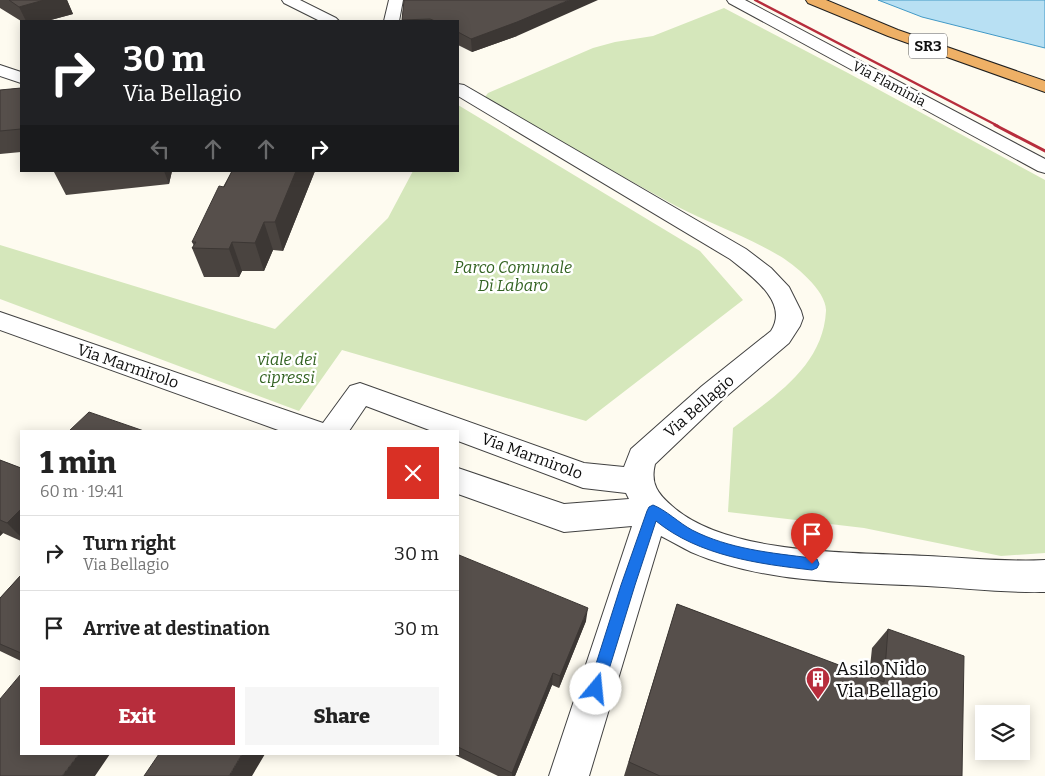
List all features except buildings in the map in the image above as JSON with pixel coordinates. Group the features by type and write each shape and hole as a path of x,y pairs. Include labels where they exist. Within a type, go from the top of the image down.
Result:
{"highway":[{"name":"SR3","path":"813,0 909,39 1045,87"},
{"name":"SR3","path":"843,0 920,30 1045,73"}],"street":[{"path":"289,0 329,20"},
{"path":"392,20 396,0"},
{"name":"Via Flaminia","path":"734,0 1045,167"},
{"path":"0,70 20,78"},
{"name":"Via Bellagio","path":"459,90 754,265 773,282 787,304 790,318 780,337 654,445 642,458 638,468 645,496 628,585 569,776"},
{"name":"Via Marmirolo","path":"0,321 310,430"},
{"name":"Via Marmirolo","path":"334,430 360,393 583,475 600,478 645,496"},
{"path":"459,481 564,518 645,496 670,524 689,535 724,548 760,558 829,565 1045,576"}],"green space":[{"path":"724,8 1045,180 1045,553 1001,556 864,528 728,512 733,428 764,405 793,379 816,349 823,331 826,311 821,295 800,271 778,255 676,206 485,97 488,93 593,48 615,42 653,36"},
{"name":"Parco Comunale Di Labaro","path":"459,106 700,251 743,300 586,421 342,350 299,411 0,299 0,245 275,329 388,218 412,172 459,172"}],"water":[{"path":"878,0 1045,0 1045,48 922,17"}],"railway":[{"path":"755,0 998,126"},
{"path":"995,125 1045,151"}],"place":[{"name":"Asilo Nido Via Bellagio","path":"818,700"}],"route":[{"path":"596,689 653,511 689,535 724,548 760,558 812,564"}],"park label":[{"name":"viale dei cipressi","path":"287,368"}]}
